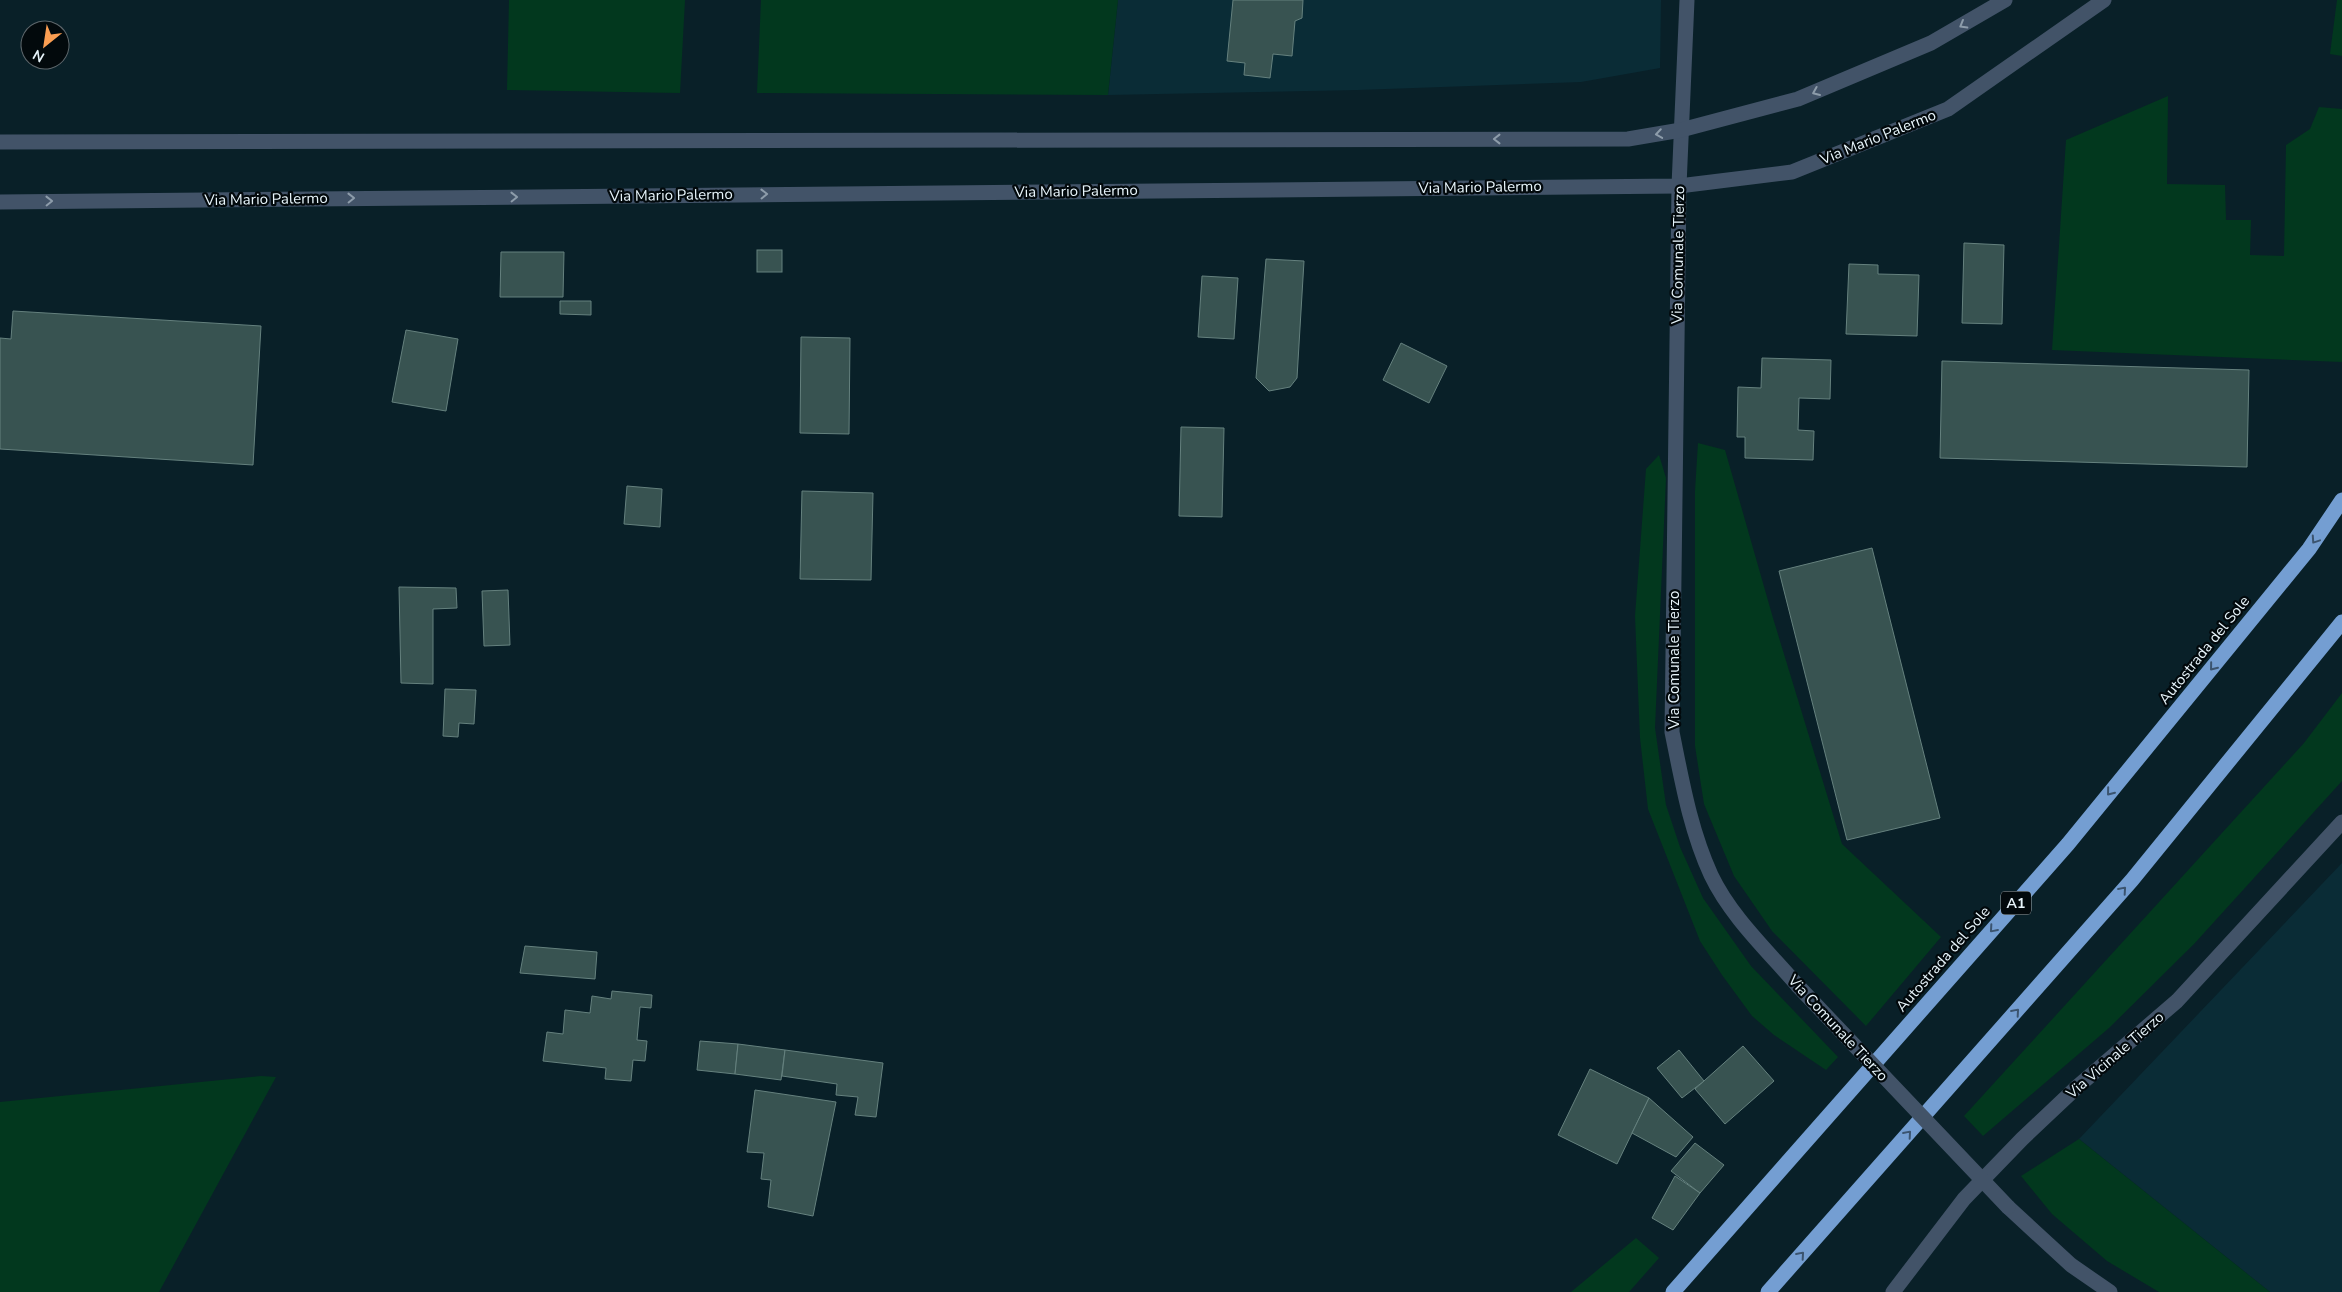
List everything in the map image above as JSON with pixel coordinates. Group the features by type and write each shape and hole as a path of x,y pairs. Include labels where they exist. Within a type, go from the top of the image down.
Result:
{"highway":[{"name":"Autostrada del Sole","path":"1673,1292 2068,844 2309,549 2342,500"},
{"path":"1768,1292 2132,880 2342,622"}],"street":[{"name":"Via Comunale Tierzo","path":"1687,0 1678,186 1672,732 1688,816 1712,876 1740,919 1798,986 2008,1207 2071,1265 2110,1292"},
{"path":"0,142 1628,139 1681,130 1798,99 1931,43 2005,0"},
{"name":"Via Mario Palermo","path":"0,202 1678,186 1792,172 1948,109 2104,0"},
{"name":"Via Vicinale Tierzo","path":"1893,1292 1964,1199 2022,1139 2077,1087 2177,1001 2342,822"}],"shaded area":[{"path":"1118,0 1661,0 1660,68 1581,82 1358,90 1108,95"},
{"path":"2342,863 2342,1292 2270,1292 2079,1139"}],"green space":[{"path":"509,0 685,0 680,93 507,90"},
{"path":"761,0 1118,0 1108,95 757,93"},
{"path":"2337,0 2342,0 2342,56 2330,54"},
{"path":"2168,96 2167,184 2225,185 2226,220 2251,220 2250,255 2284,256 2286,145 2310,129 2319,107 2342,109 2342,362 2052,350 2066,140"},
{"path":"1698,443 1725,450 1773,618 1842,844 1941,937 1866,1026 1772,931 1734,876 1704,804 1695,746 1695,491"},
{"path":"1659,455 1666,478 1655,728 1666,805 1680,847 1703,898 1751,966 1838,1057 1826,1070 1774,1035 1752,1016 1722,975 1700,941 1648,809 1640,738 1635,616 1646,469"},
{"path":"2342,693 2342,781 2194,944 2109,1028 1983,1136 1964,1116 2304,743"},
{"path":"261,1076 276,1077 159,1292 0,1292 0,1102"},
{"path":"2079,1139 2270,1292 2159,1292 2107,1261 2052,1214 2021,1176"},
{"path":"1636,1238 1659,1258 1629,1292 1571,1292"}],"building":[{"path":"1233,0 1303,0 1302,18 1295,21 1292,56 1273,54 1270,78 1244,75 1245,63 1227,61"},
{"path":"1964,243 2004,245 2002,324 1962,323"},
{"path":"757,250 782,250 782,272 757,272"},
{"path":"501,252 564,252 563,297 500,297"},
{"path":"1266,259 1304,261 1297,378 1290,387 1269,391 1256,378"},
{"path":"1849,264 1878,265 1878,274 1919,275 1917,336 1846,334"},
{"path":"1202,276 1238,278 1234,339 1198,337"},
{"path":"560,301 591,301 591,315 560,314"},
{"path":"13,311 261,326 253,465 0,449 0,338 11,339"},
{"path":"406,330 458,339 446,411 392,402"},
{"path":"801,337 850,338 849,434 800,433"},
{"path":"1401,343 1447,366 1429,403 1383,380"},
{"path":"1762,358 1831,360 1830,399 1799,398 1798,430 1814,431 1813,460 1745,458 1745,437 1737,437 1738,387 1761,388"},
{"path":"1942,361 2249,370 2247,467 1940,458"},
{"path":"1181,427 1224,428 1222,517 1179,516"},
{"path":"627,486 662,489 660,527 624,524"},
{"path":"802,491 873,493 871,580 800,579"},
{"path":"1872,548 1940,818 1847,840 1779,571"},
{"path":"399,587 456,588 457,608 433,609 433,684 401,683"},
{"path":"508,590 510,645 484,646 482,591"},
{"path":"445,689 476,690 474,724 459,723 458,737 443,736"},
{"path":"525,946 597,952 595,979 520,973"},
{"path":"612,991 652,995 651,1008 640,1007 637,1040 647,1041 645,1061 633,1060 631,1081 605,1079 606,1068 543,1061 547,1032 563,1034 565,1010 590,1013 592,996 611,999"},
{"path":"700,1041 738,1044 735,1074 697,1070"},
{"path":"738,1044 785,1050 781,1080 735,1074"},
{"path":"1743,1046 1774,1081 1725,1124 1695,1089"},
{"path":"785,1050 883,1063 876,1117 855,1115 858,1097 836,1095 837,1084 782,1076"},
{"path":"1679,1050 1704,1081 1682,1098 1657,1068"},
{"path":"1590,1069 1649,1098 1617,1164 1558,1135"},
{"path":"755,1090 836,1102 813,1216 768,1207 771,1180 761,1179 764,1153 747,1152"},
{"path":"1649,1098 1693,1137 1676,1157 1632,1133"},
{"path":"1695,1143 1724,1165 1700,1193 1671,1171"},
{"path":"1675,1176 1700,1193 1673,1230 1652,1218"}]}
